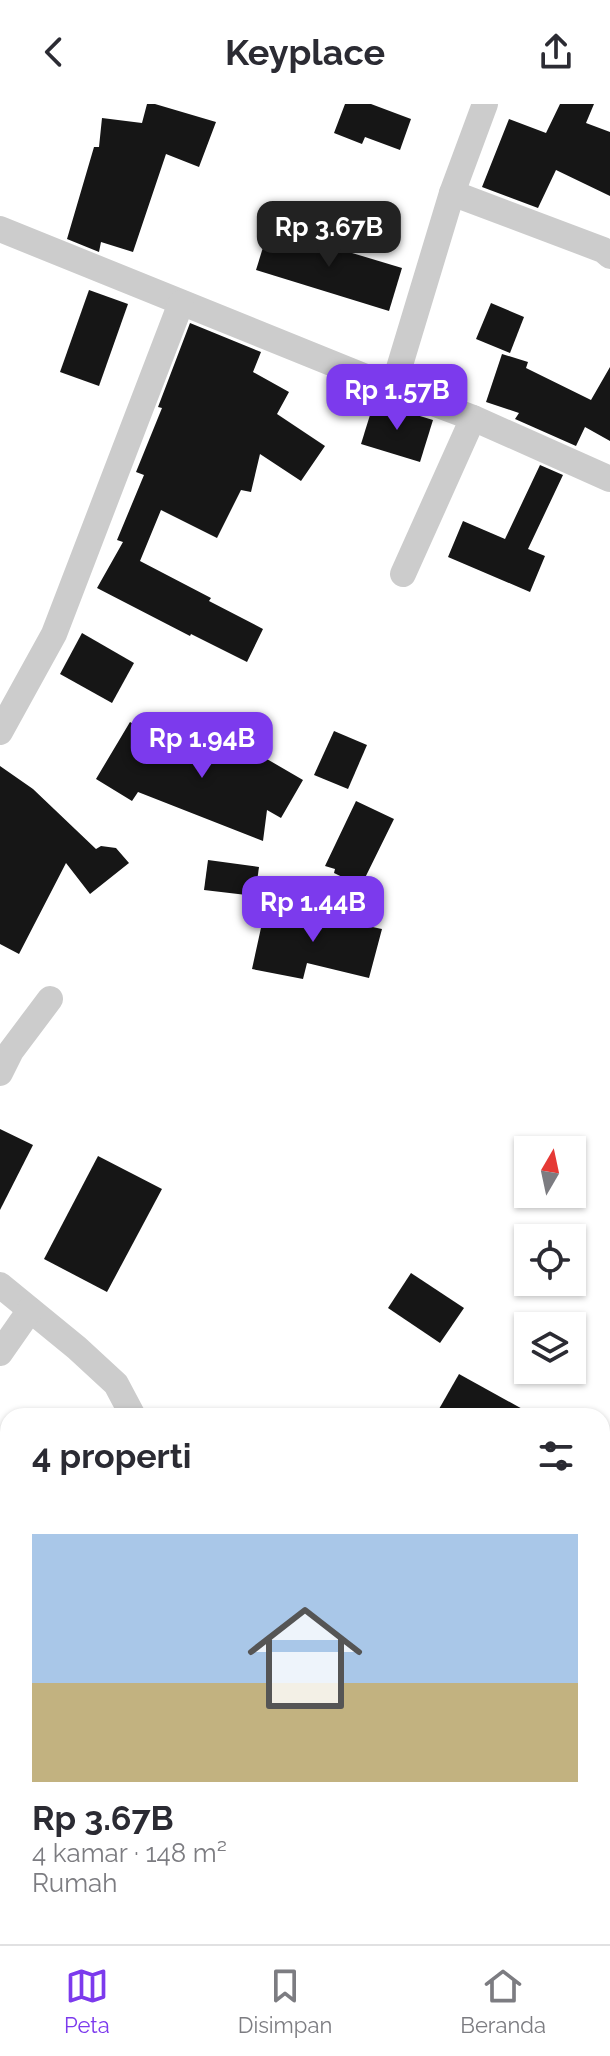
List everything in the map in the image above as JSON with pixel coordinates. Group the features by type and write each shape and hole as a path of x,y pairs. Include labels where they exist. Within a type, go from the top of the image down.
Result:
{"street":[{"path":"393,388 452,193 485,104"},
{"path":"452,193 603,250 610,256"},
{"path":"0,229 473,418 610,479"},
{"path":"0,732 54,634 181,303"},
{"path":"403,574 473,418"},
{"path":"0,1073 11,1051 50,999"},
{"path":"0,1285 116,1384 129,1408"},
{"path":"0,1353 30,1310"}],"building":[{"path":"147,104 216,122 199,167 166,154 133,252 101,242 99,252 67,239 94,147 99,147 102,118 142,123"},
{"path":"345,104 371,104 411,119 400,150 365,137 362,144 334,133"},
{"path":"560,104 594,104 586,123 610,132 610,196 556,170 538,208 482,187 509,119 546,133"},
{"path":"269,228 402,268 389,311 256,270"},
{"path":"89,290 128,304 99,386 60,372"},
{"path":"491,303 524,317 510,353 476,339"},
{"path":"190,323 261,352 253,372 289,392 277,414 325,446 301,481 260,454 251,492 241,490 217,538 161,510 140,561 263,629 247,662 97,588 123,542 117,540 144,475 136,472 162,408 158,407"},
{"path":"502,354 528,362 526,368 591,400 610,367 610,441 585,427 576,446 515,419 519,413 486,402"},
{"path":"374,402 433,420 420,462 361,444"},
{"path":"540,465 563,475 528,549 545,556 530,592 448,557 463,521 505,539"},
{"path":"82,633 134,663 112,703 60,674"},
{"path":"130,722 177,750 180,741 227,759 235,740 261,752 260,755 303,780 281,818 267,810 263,841 138,792 132,801 96,779"},
{"path":"334,731 367,745 348,789 314,775"},
{"path":"0,766 33,789 96,849 101,846 116,848 129,863 90,894 66,863 19,954 0,944"},
{"path":"356,801 394,819 361,886 325,866"},
{"path":"208,860 259,867 255,896 204,890"},
{"path":"266,905 382,929 369,978 307,963 303,979 252,969"},
{"path":"0,1129 33,1145 0,1210"},
{"path":"98,1156 162,1189 107,1292 44,1259"},
{"path":"411,1273 464,1308 440,1343 388,1308"},
{"path":"459,1374 521,1408 440,1408"}]}
